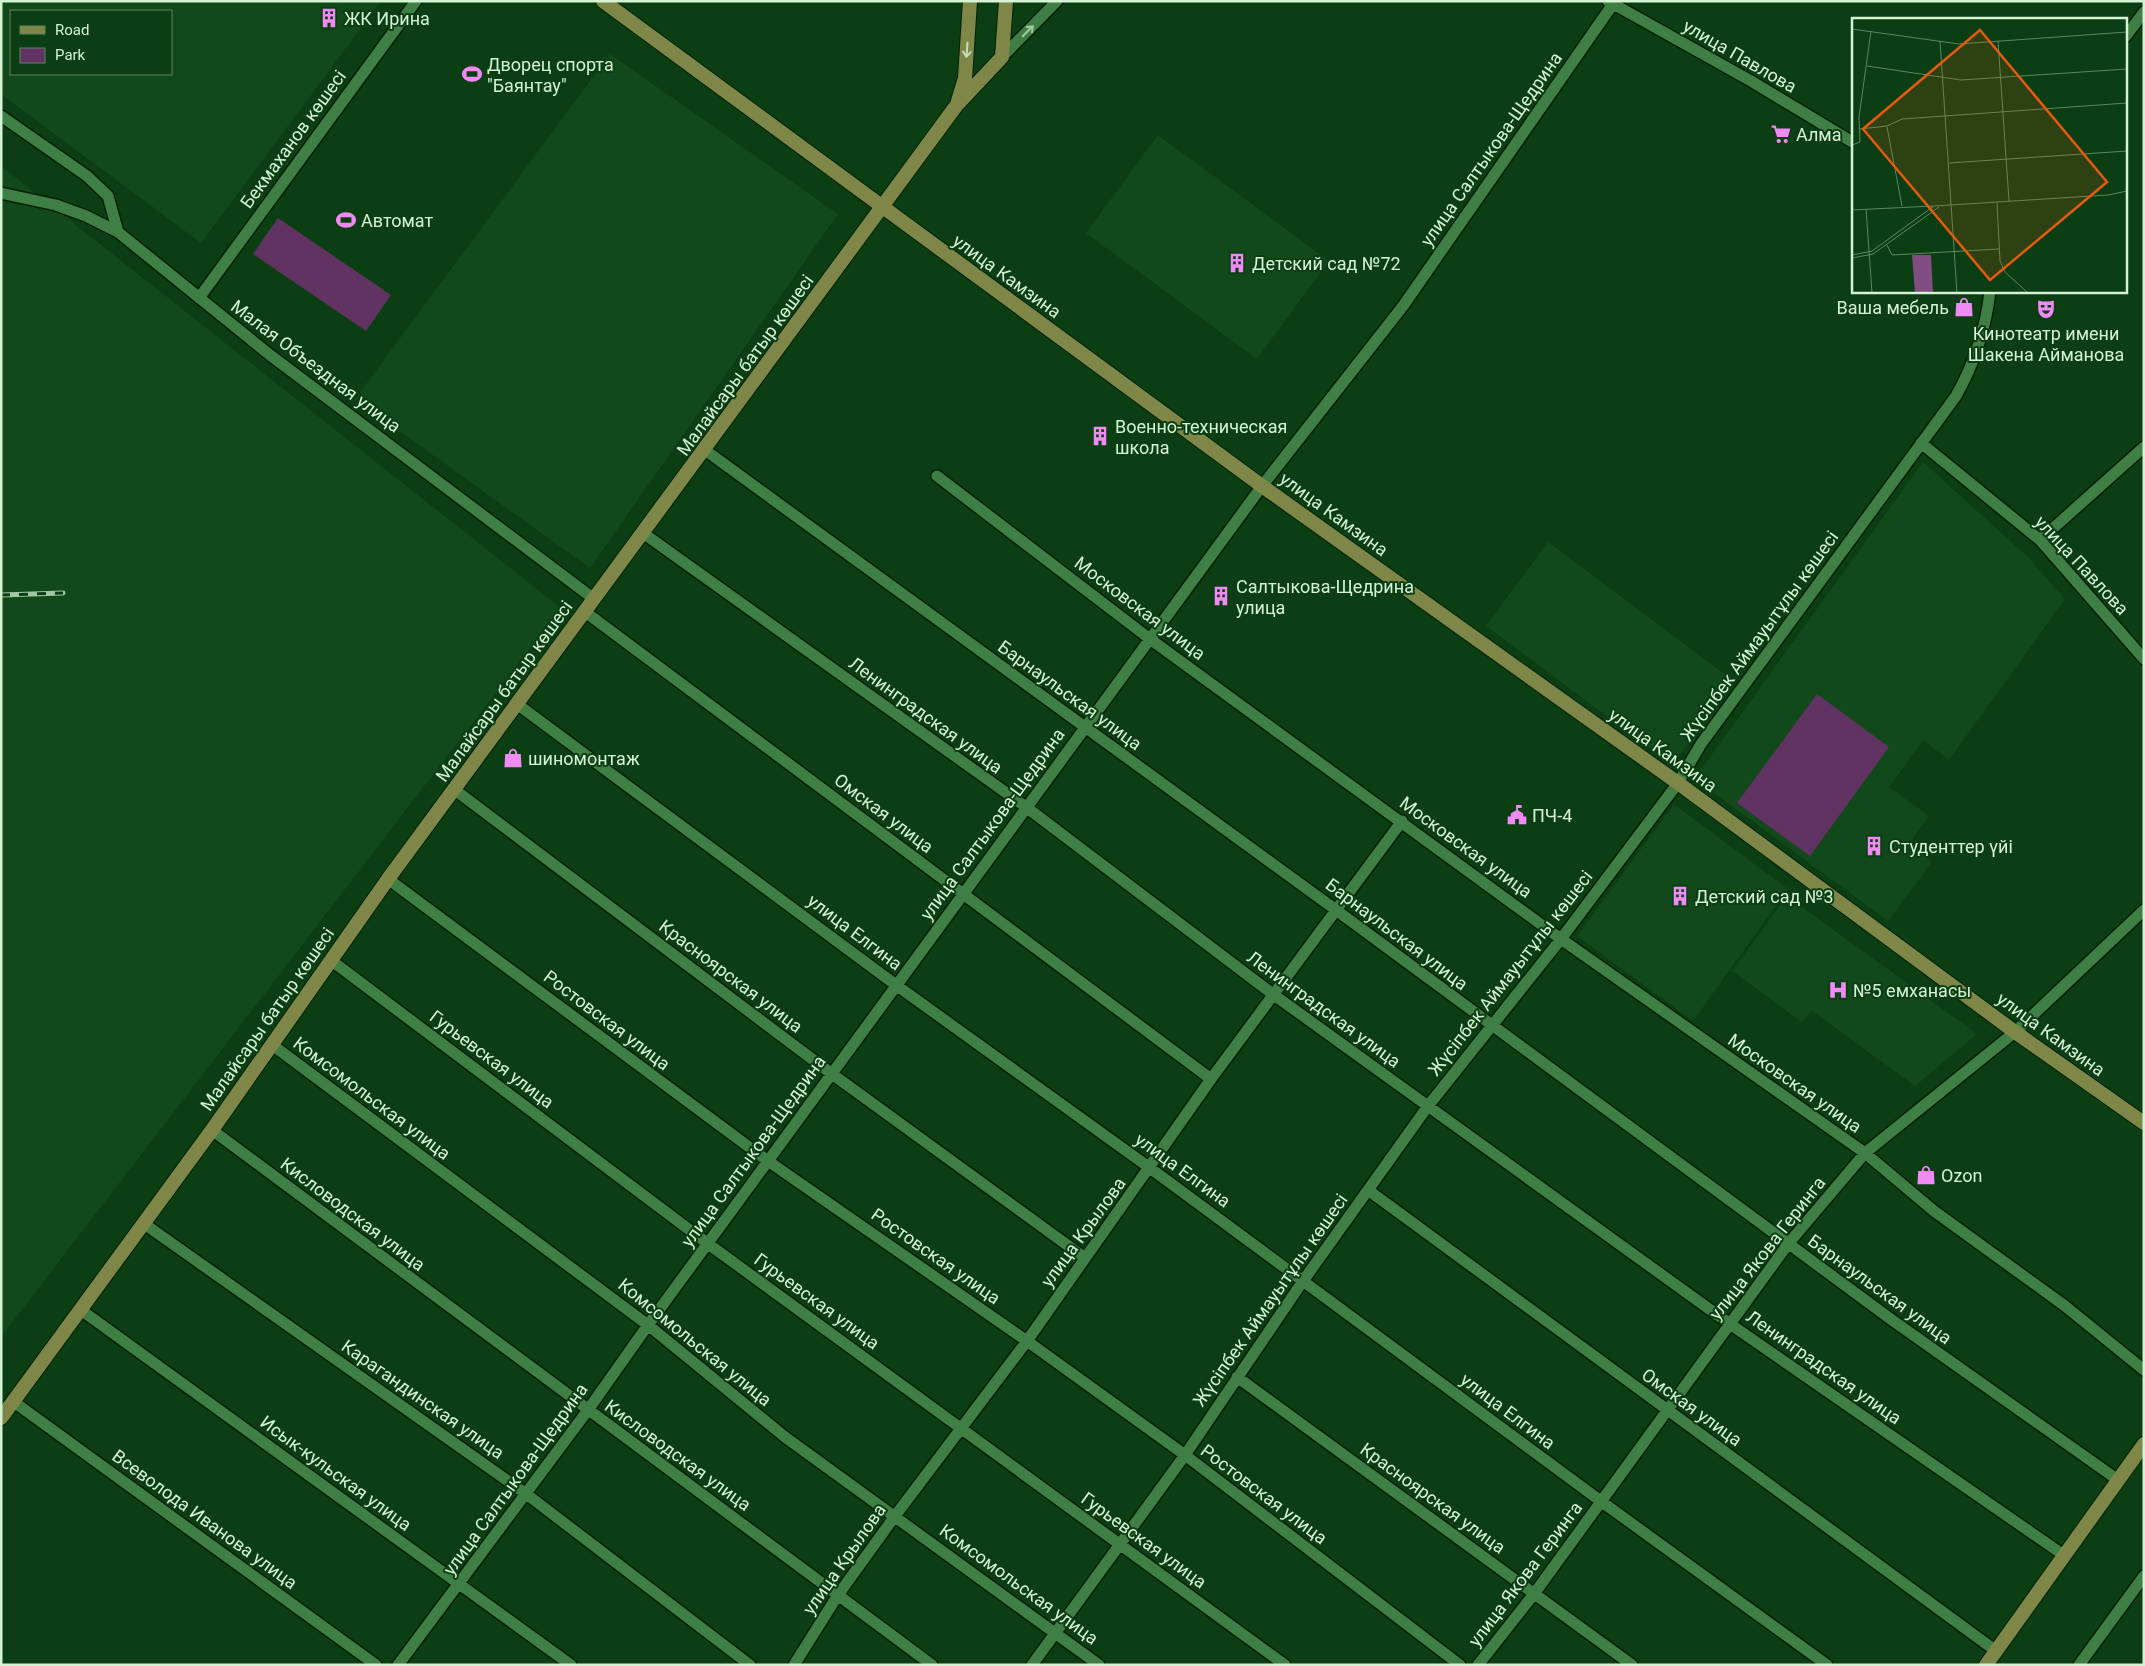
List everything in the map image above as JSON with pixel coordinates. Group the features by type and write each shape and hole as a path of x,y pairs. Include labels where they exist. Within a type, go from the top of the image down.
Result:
{"main road":[{"name":"улица Камзина","path":"603,1 1262,486 1678,783 2015,1032 2144,1123"},
{"path":"956,106 965,78 970,1"},
{"path":"1002,57 1006,1"},
{"name":"Малайсары батыр көшесі","path":"1,1418 212,1130 388,880 584,611 705,450 956,106 1002,57"},
{"path":"1986,1665 2066,1556 2144,1444"}],"street":[{"name":"Бекмаханов көшесі","path":"199,298 416,1"},
{"name":"Малайсары батыр көшесі","path":"1002,57 1057,1"},
{"name":"улица Павлова","path":"1611,3 1751,81 1852,143"},
{"name":"улица Салтыкова-Щедрина","path":"398,1665 525,1492 588,1410 707,1243 1262,486 1403,306 1611,3"},
{"path":"2128,33 2144,12"},
{"path":"1,116 87,176 108,196 118,232"},
{"name":"Малая Объездная улица","path":"1,193 56,205 86,216 118,232 278,361 594,598"},
{"name":"Жүсіпбек Аймауытұлы көшесі","path":"1032,1665 1121,1544 1303,1281 1428,1106 1561,939 1678,783 1701,744 1956,396 1970,371 1979,344 1990,292"},
{"name":"улица Павлова","path":"1922,443 2040,540 2144,659"},
{"path":"2040,540 2144,447"},
{"name":"Барнаульская улица","path":"705,450 1336,910 1788,1244 2118,1480"},
{"name":"Московская улица","path":"937,476 1150,639 1402,821 1561,939 1865,1154 1934,1211 2064,1306 2144,1370"},
{"name":"Ленинградская улица","path":"643,533 1026,807 1274,995 1730,1324 2066,1556"},
{"name":"Омская улица","path":"584,611 1211,1079"},
{"name":"улица Елгина","path":"518,704 896,985 1150,1168 1602,1502 1827,1665"},
{"name":"Красноярская улица","path":"455,790 832,1074 1085,1258"},
{"name":"улица Крылова","path":"794,1665 838,1595 894,1516 1027,1341 1211,1079 1402,821"},
{"name":"Ростовская улица","path":"388,880 768,1161 1027,1341 1184,1455 1460,1665"},
{"name":"улица Якова Геринга","path":"1478,1665 1534,1594 1602,1502 1788,1244 1865,1154 2015,1032 2144,910"},
{"name":"Гурьевская улица","path":"332,962 707,1243 1285,1665"},
{"name":"Комсомольская улица","path":"271,1044 648,1325 785,1436 1099,1665"},
{"name":"Кисловодская улица","path":"212,1130 932,1665"},
{"name":"Омская улица","path":"1368,1190 1996,1651"},
{"name":"Карагандинская улица","path":"143,1223 525,1492 750,1665"},
{"name":"Исык-кульская улица","path":"81,1310 571,1665"},
{"name":"Красноярская улица","path":"1238,1377 1632,1665"},
{"name":"Всеволода Иванова улица","path":"14,1402 376,1665"},
{"path":"2079,1665 2144,1576"}],"shaded area":[{"path":"1,1 381,1 201,243 1,94"},
{"path":"610,54 838,214 590,568 355,399"},
{"path":"1158,135 1329,261 1257,359 1086,233"},
{"path":"1,166 561,608 1,1337"},
{"path":"1923,462 2028,557 2065,599 1949,760 1923,740 1889,787 1929,816 1908,845 1932,862 1888,921 1703,785 1697,775"},
{"path":"1548,542 1735,682 1672,765 1486,626"},
{"path":"1674,804 1788,889 1693,1021 1577,936"},
{"name":"№5 емханасы","path":"1787,896 1977,1034 1915,1086 1811,1010 1802,1022 1732,971"}],"green space":[{"path":"278,218 391,295 366,331 253,254"},
{"path":"1817,694 1889,747 1810,856 1737,803"}],"railway":[{"path":"1,595 63,593"}],"place":[{"name":"ЖК Ирина","path":"329,18"},
{"name":"Дворец спорта \"Баянтау\"","path":"472,74"},
{"name":"Алма","path":"1781,134"},
{"name":"Автомат","path":"346,220"},
{"name":"Детский сад №72","path":"1237,263"},
{"name":"Ваша мебель","path":"1964,307"},
{"name":"Кинотеатр имени Шакена Айманова","path":"2046,309"},
{"name":"Военно-техническая школа","path":"1100,436"},
{"name":"Салтыкова-Щедрина улица","path":"1221,596"},
{"name":"шиномонтаж","path":"513,758"},
{"name":"ПЧ-4","path":"1517,815"},
{"name":"Студенттер үйі","path":"1874,846"},
{"name":"Детский сад №3","path":"1680,896"},
{"name":"№5 емханасы","path":"1838,990"},
{"name":"Ozon","path":"1926,1175"}]}
